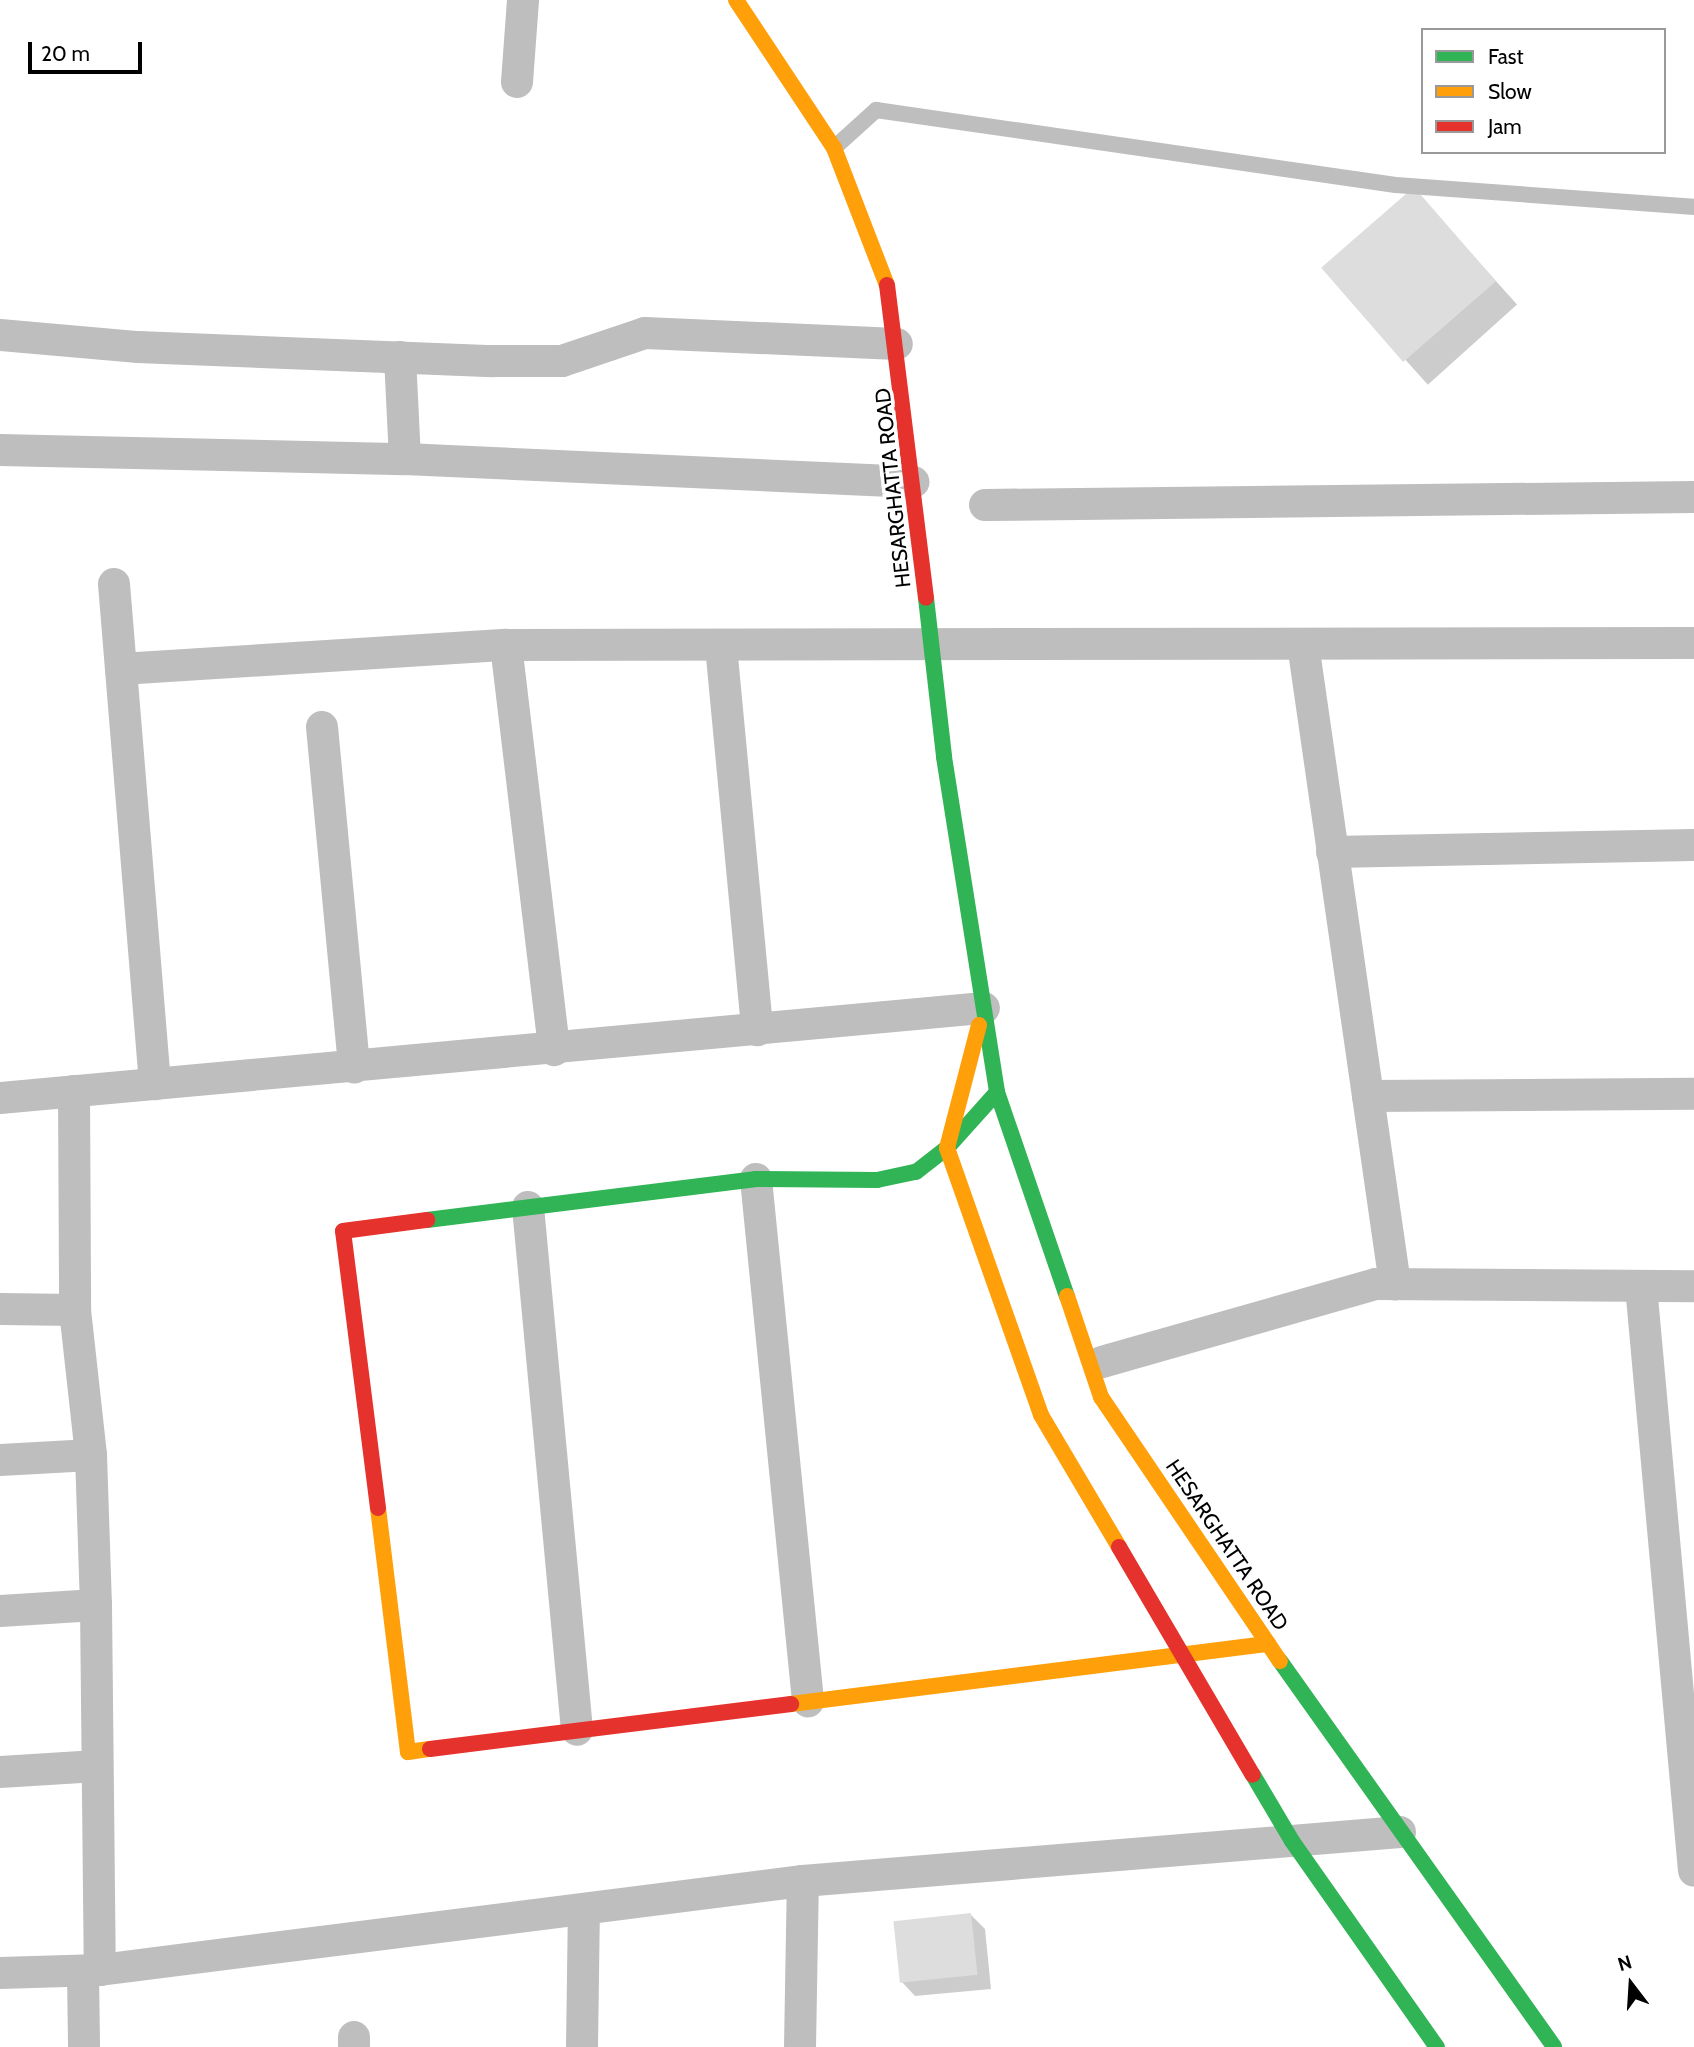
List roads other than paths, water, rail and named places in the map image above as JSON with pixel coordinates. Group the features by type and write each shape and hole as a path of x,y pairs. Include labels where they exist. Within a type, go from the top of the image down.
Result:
{"main road":[{"name":"HESARGHATTA ROAD","path":"736,0 834,148 892,297 932,648 996,1092 1101,1397 1268,1644 1555,2047"},
{"name":"HESARGHATTA ROAD","path":"947,1148 984,1008"},
{"path":"996,1092 947,1148 916,1171 877,1180 756,1179 343,1231 408,1752 1268,1644"},
{"path":"947,1148 1041,1415 1292,1841 1437,2047"}],"street":[{"path":"517,82 523,0"},
{"path":"0,335 138,347 562,361 645,333 897,344"},
{"path":"400,357 405,458"},
{"path":"0,450 405,458 913,482"},
{"path":"985,505 1694,497"},
{"path":"114,584 155,1084"},
{"path":"121,669 506,645 932,648 1694,643"},
{"path":"1303,644 1395,1284"},
{"path":"506,645 554,1050"},
{"path":"721,646 757,1030"},
{"path":"322,727 354,1067"},
{"path":"1332,852 1694,845"},
{"path":"0,1098 554,1050 984,1008"},
{"path":"74,1091 75,1310 91,1455 96,1605 97,1766 92,1971 84,2047"},
{"path":"1368,1096 1694,1094"},
{"path":"756,1179 808,1701"},
{"path":"528,1207 577,1730"},
{"path":"1102,1362 1376,1284 1694,1286"},
{"path":"1641,1286 1694,1871"},
{"path":"0,1309 75,1310"},
{"path":"0,1460 91,1455"},
{"path":"0,1611 96,1605"},
{"path":"0,1772 97,1766"},
{"path":"0,1973 92,1971 803,1881 1400,1832"},
{"path":"800,2047 803,1881"},
{"path":"582,2047 584,1909"}],"lane":[{"path":"834,148 876,110 1396,185 1694,207"}]}
